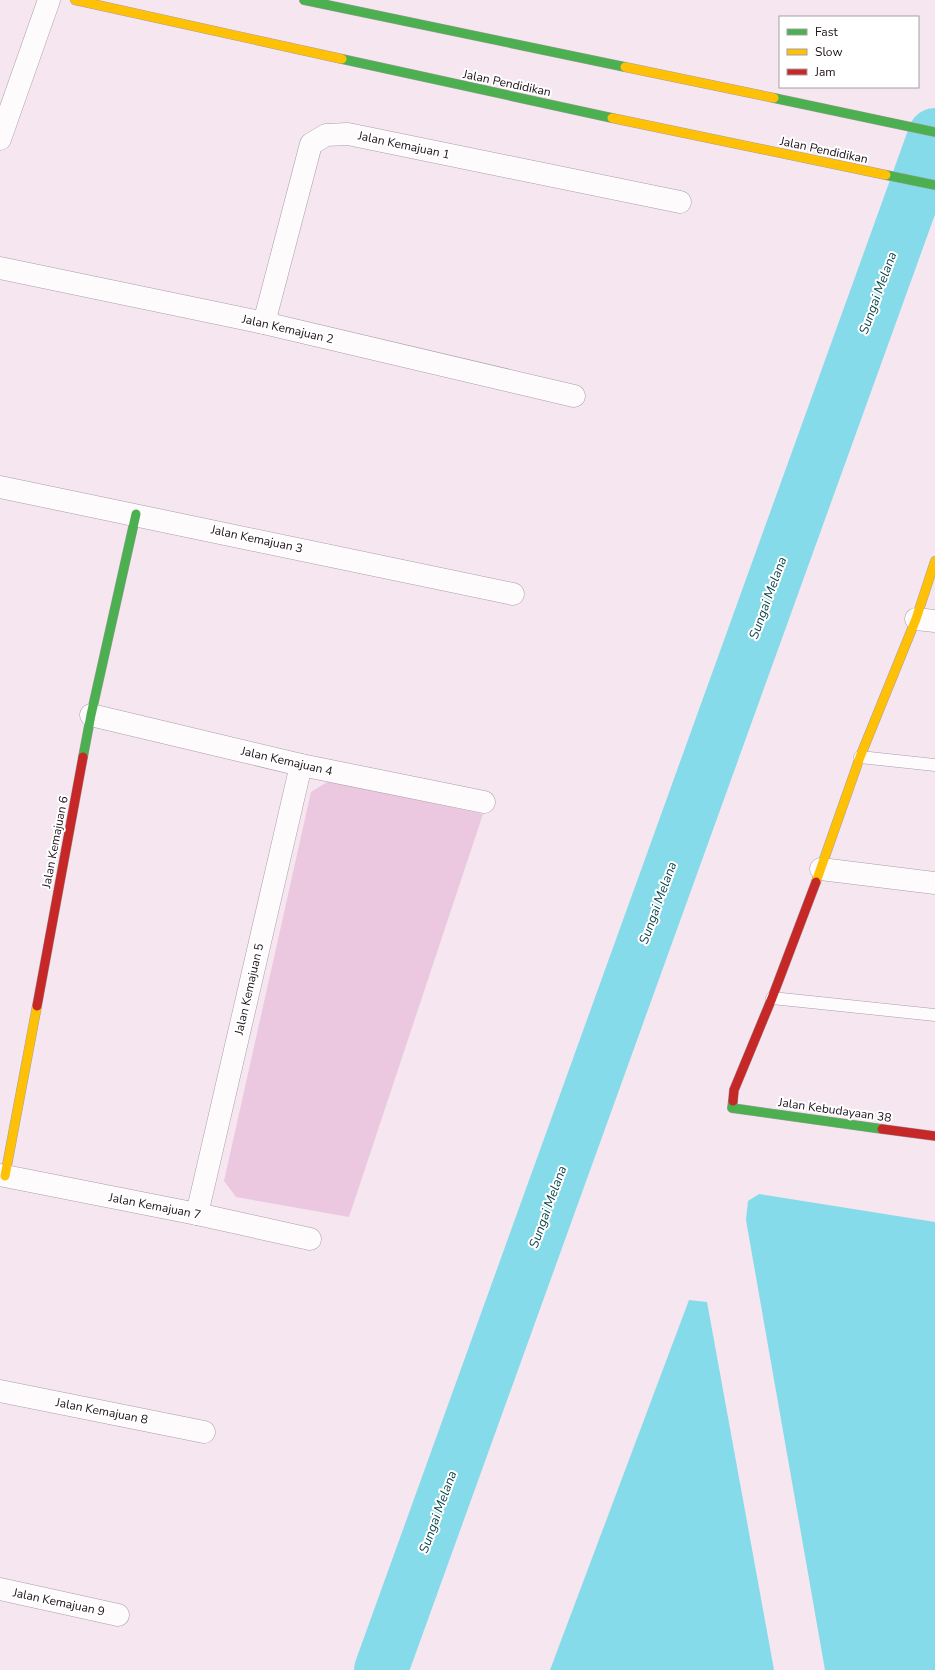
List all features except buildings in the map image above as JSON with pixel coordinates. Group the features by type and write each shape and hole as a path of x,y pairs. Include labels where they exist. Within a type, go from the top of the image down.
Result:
{"main road":[{"name":"Jalan Pendidikan","path":"75,0 703,138 935,186"},
{"path":"304,0 326,2 935,132"},
{"name":"Jalan Kemajuan 6","path":"3,1176 92,715 136,514"},
{"path":"772,998 860,757 926,620 935,561"},
{"name":"Jalan Kebudayaan 38","path":"772,998 734,1090 732,1108 935,1136"}],"street":[{"path":"0,139 49,0"},
{"name":"Jalan Kemajuan 1","path":"264,323 311,144 326,134 348,134 680,202"},
{"name":"Jalan Kemajuan 2","path":"0,268 264,323 574,396"},
{"name":"Jalan Kemajuan 3","path":"0,487 136,514 513,594"},
{"name":"Jalan Kemajuan 4","path":"92,715 301,765 484,802"},
{"name":"Jalan Kemajuan 5","path":"197,1214 301,765"},
{"path":"820,869 935,884"},
{"name":"Jalan Kemajuan 7","path":"3,1176 197,1214 310,1239"},
{"name":"Jalan Kemajuan 8","path":"0,1391 204,1432"},
{"name":"Jalan Kemajuan 9","path":"0,1589 118,1615"}],"lane":[{"path":"860,757 935,765"},
{"path":"772,998 935,1015"}],"shaded area":[{"path":"329,781 483,814 349,1217 236,1197 224,1181 311,792"}],"water":[{"path":"759,1194 935,1222 935,1670 825,1670 746,1220 748,1201"},
{"path":"689,1300 707,1302 774,1670 550,1670"}],"waterway":[{"name":"Sungai Melana","path":"381,1670 935,135"}],"traffic: fast":[{"path":"304,0 625,67"},
{"path":"342,59 612,118"},
{"path":"774,98 935,132"},
{"path":"886,175 935,185"},
{"path":"83,757 136,514"},
{"path":"733,1101 732,1108 882,1129"}],"traffic: slow":[{"path":"75,0 342,59"},
{"path":"625,67 774,98"},
{"path":"612,118 886,175"},
{"path":"816,882 860,757 916,619 935,561"},
{"path":"5,1176 37,1006"}],"traffic: jam":[{"path":"37,1006 83,757"},
{"path":"733,1101 734,1090 772,998 816,882"},
{"path":"882,1129 935,1136"}]}
